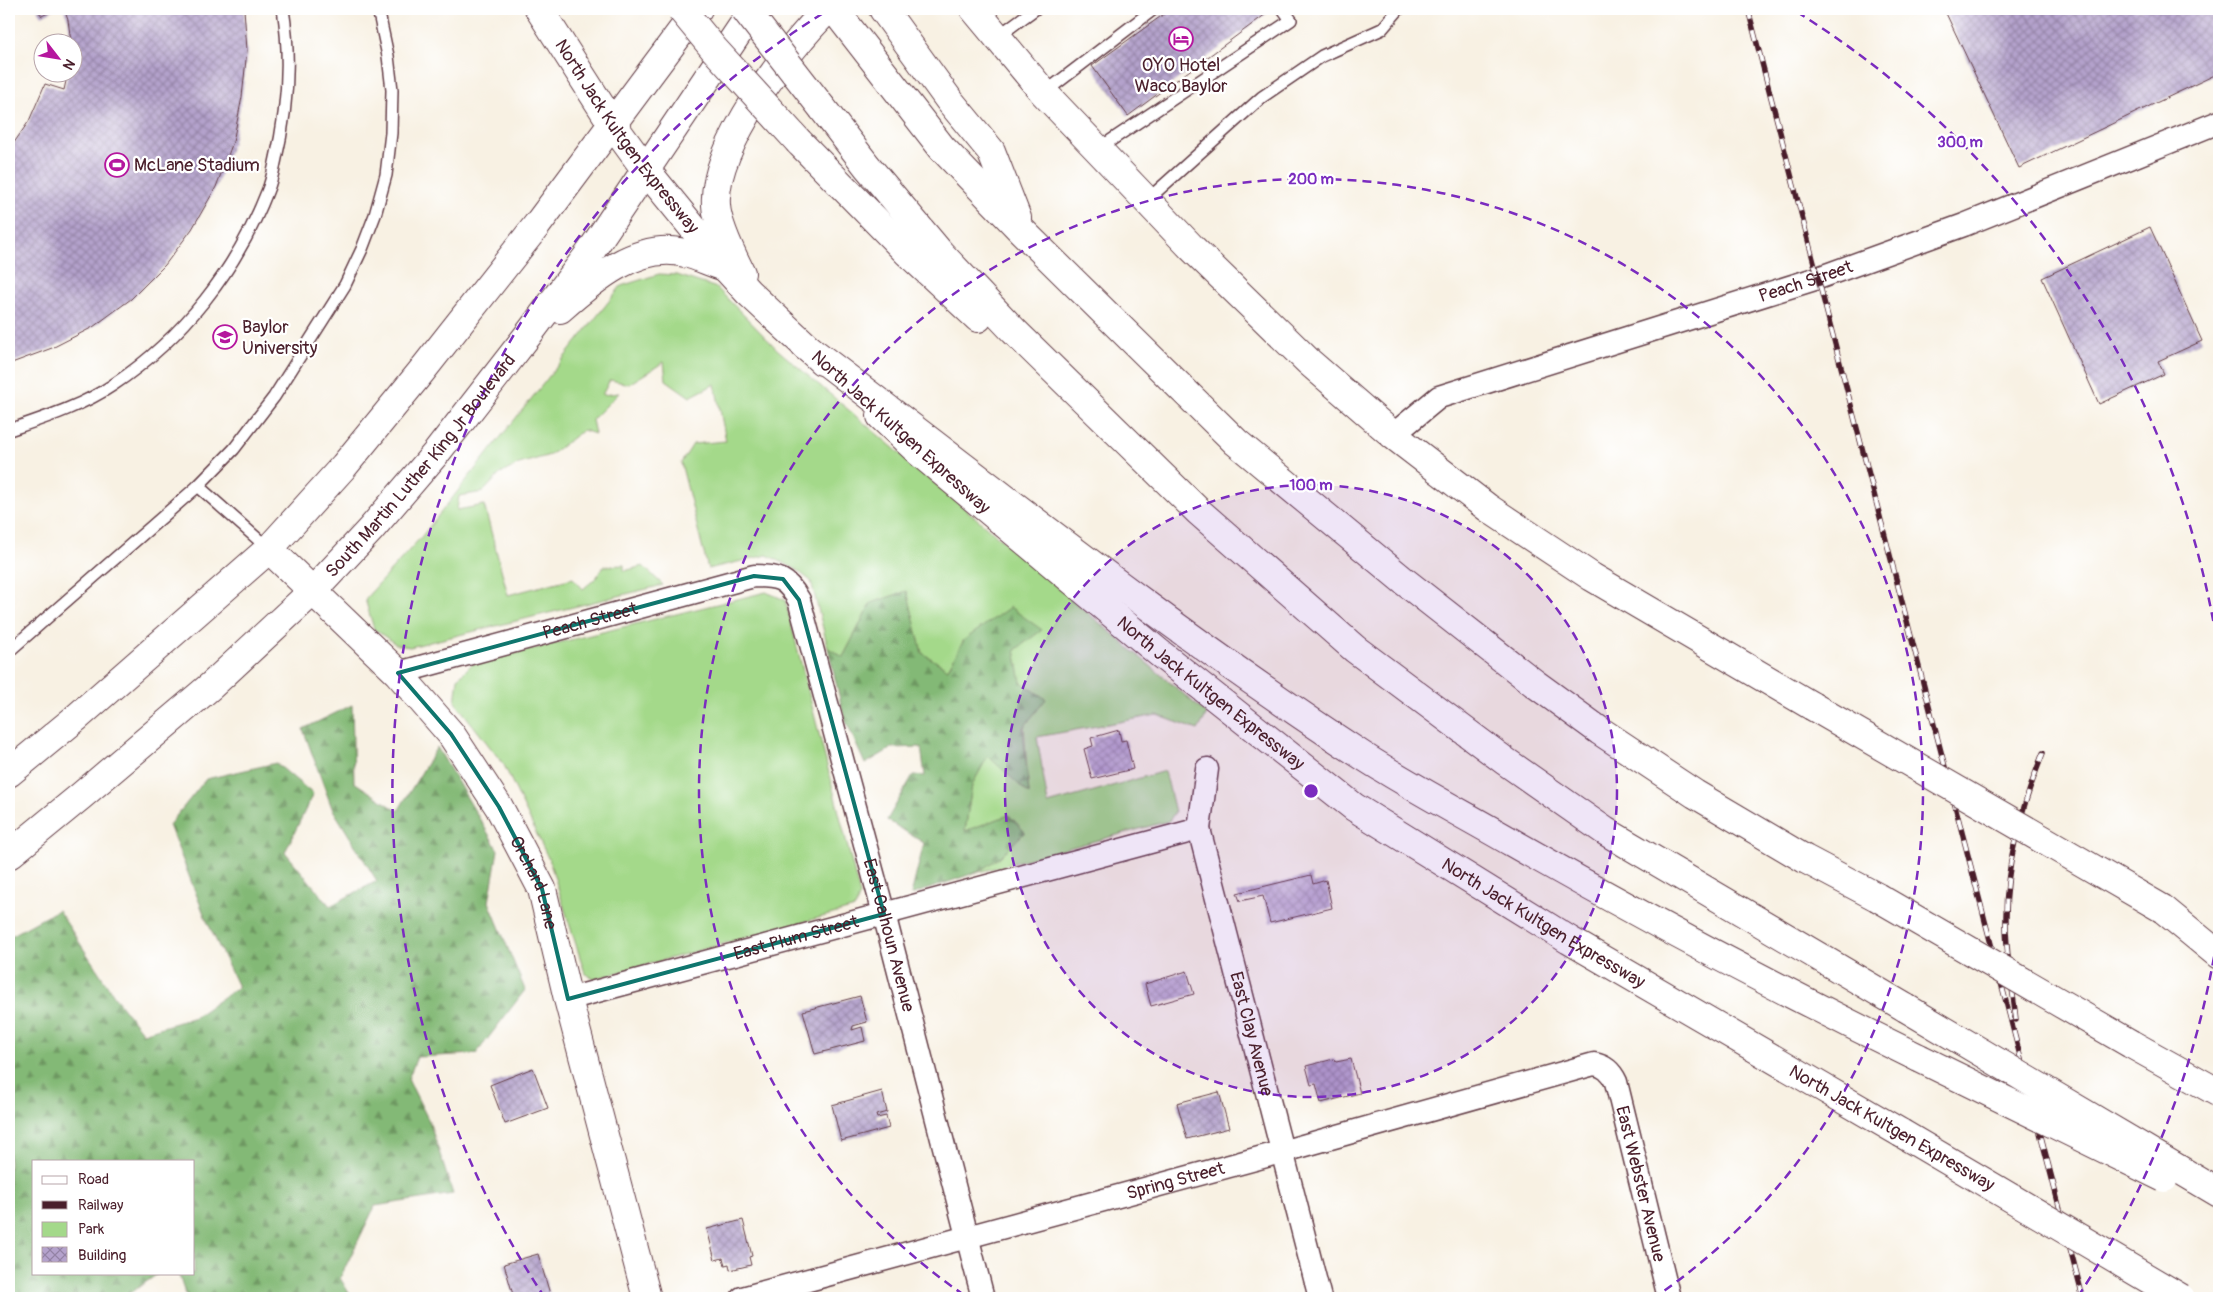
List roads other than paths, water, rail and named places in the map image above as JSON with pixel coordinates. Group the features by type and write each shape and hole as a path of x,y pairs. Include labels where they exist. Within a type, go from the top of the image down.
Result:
{"main road":[{"name":"North Jack Kultgen Expressway","path":"539,9 613,125 645,169 724,267 776,319 920,453 1025,542 1158,652 1354,807 1569,940 2181,1298"},
{"path":"681,9 714,49 799,142 908,252 1017,354 1355,649 1605,831 1678,876 1906,1008 2162,1168 2219,1206"},
{"path":"9,773 76,718 269,549 344,466 422,372 613,125 698,9"},
{"path":"746,9 867,166 940,253 1014,331 1199,512"},
{"name":"South Martin Luther King Jr Boulevard","path":"9,855 157,732 313,591 371,529 437,452 589,254 754,9"},
{"path":"776,319 745,281 729,249 716,205 721,169 742,121 796,43 828,9"},
{"path":"834,9 942,148 1022,231 1236,442 1404,581 1534,683 1600,731 1695,794 1804,859 1877,897 2219,1093"},
{"path":"974,9 1044,93 1097,150 1192,248 1309,362 1393,435 1488,508 1592,577 2163,909 2219,939"},
{"path":"886,14 949,100 991,151 1022,231"},
{"path":"528,335 599,278 630,259 653,252 683,253 724,267"},
{"path":"805,346 1209,651 1365,757 1643,916 1820,1010 1919,1058 2219,1193"},
{"name":"Orchard Lane","path":"269,549 398,673 451,734 499,806 542,889 568,999 647,1298"},
{"path":"2163,909 2219,955"}],"street":[{"name":"Peach Street","path":"1393,435 1439,397 1818,278 1964,225 2219,122"},
{"name":"Peach Street","path":"398,673 754,576 783,579"},
{"name":"East Calhoun Avenue","path":"783,579 799,600 884,914 983,1298"},
{"name":"East Clay Avenue","path":"1207,769 1199,829 1320,1298"},
{"name":"East Plum Street","path":"568,999 1199,829"},
{"name":"Spring Street","path":"742,1298 1281,1152 1594,1064 1603,1066 1607,1070"},
{"name":"East Webster Avenue","path":"1607,1070 1616,1082 1669,1298"}],"lane":[{"path":"9,430 70,407 112,386 157,352 198,311 226,271 252,227 268,191 280,141 286,88 287,34 282,9"},
{"path":"9,651 198,486 234,449 274,397 345,285 366,241 386,175 391,133 392,90 388,56 378,9"},
{"path":"997,37 1035,9"},
{"path":"1044,93 1154,9"},
{"path":"1097,150 1291,20 1283,9"},
{"path":"1146,201 1262,97 1322,56 1382,29 1399,9"},
{"path":"198,486 269,549"}],"railway":[{"path":"1748,9 2083,1298"},
{"path":"2016,1020 2006,936 2008,880 2021,816 2043,753"}],"place":[{"name":"OYO Hotel Waco Baylor","path":"1181,39"},
{"name":"McLane Stadium","path":"117,165"},
{"name":"Baylor University","path":"225,337"}]}
